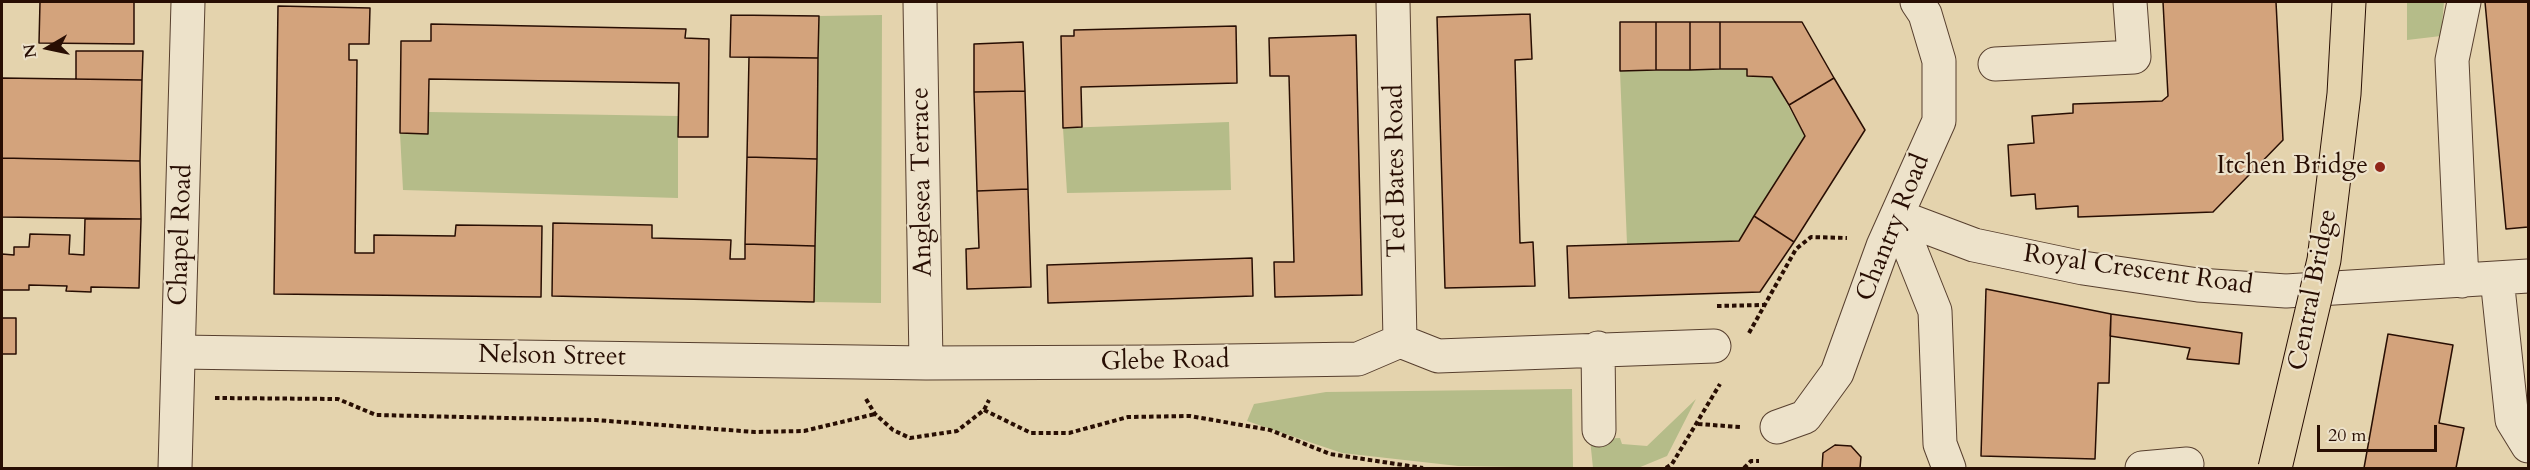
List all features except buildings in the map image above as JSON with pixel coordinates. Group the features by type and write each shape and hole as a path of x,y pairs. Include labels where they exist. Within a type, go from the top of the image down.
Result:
{"main road":[{"name":"Central Bridge","path":"2275,468 2324,260 2344,94 2349,2"}],"street":[{"name":"Chapel Road","path":"175,468 188,2"},
{"name":"Anglesea Terrace","path":"920,2 926,363"},
{"name":"Ted Bates Road","path":"1393,2 1400,342"},
{"name":"Chantry Road","path":"1777,427 1805,417 1837,372 1883,246 1939,121 1939,62 1925,14 1917,2"},
{"path":"1995,64 2134,57 2130,2"},
{"path":"2462,281 2452,60 2464,2"},
{"path":"1897,216 1935,311 1940,444 1949,468"},
{"name":"Royal Crescent Road","path":"1897,216 1974,244 2083,268 2198,285 2286,291 2513,277"},
{"path":"2513,277 2512,420 2529,446"},
{"name":"Glebe Road","path":"926,363 1358,359 1400,342"},
{"path":"1400,342 1438,356 1598,348 1714,346"},
{"path":"1598,348 1599,430"},
{"name":"Nelson Street","path":"179,352 926,363"},
{"path":"2142,468 2187,464"}],"path":[{"path":"1844,249 1854,228"},
{"path":"861,362 861,386 875,414 893,430 910,438 957,432 984,410 998,383 998,363"},
{"path":"178,398 338,399 375,415 595,420 755,432 804,431 875,414"},
{"path":"984,410 1031,434 1069,433 1128,417 1190,416 1270,430 1330,454 1423,468"},
{"path":"1744,468 1751,461"}],"green space":[{"path":"2407,2 2444,2 2441,36 2407,40"},
{"path":"882,15 881,303 814,302 819,16"},
{"path":"1747,69 1747,76 1772,77 1805,136 1739,241 1627,244 1620,71"},
{"path":"429,112 678,116 678,198 403,190 400,133 428,134"},
{"path":"1229,122 1231,190 1067,193 1063,128"},
{"path":"1572,389 1573,468 1458,466 1342,453 1247,421 1254,404 1326,392"},
{"path":"1696,399 1667,456 1638,468 1593,468 1590,439 1620,438 1622,444 1647,446"}],"place":[{"name":"Itchen Bridge","path":"2380,167"}]}
